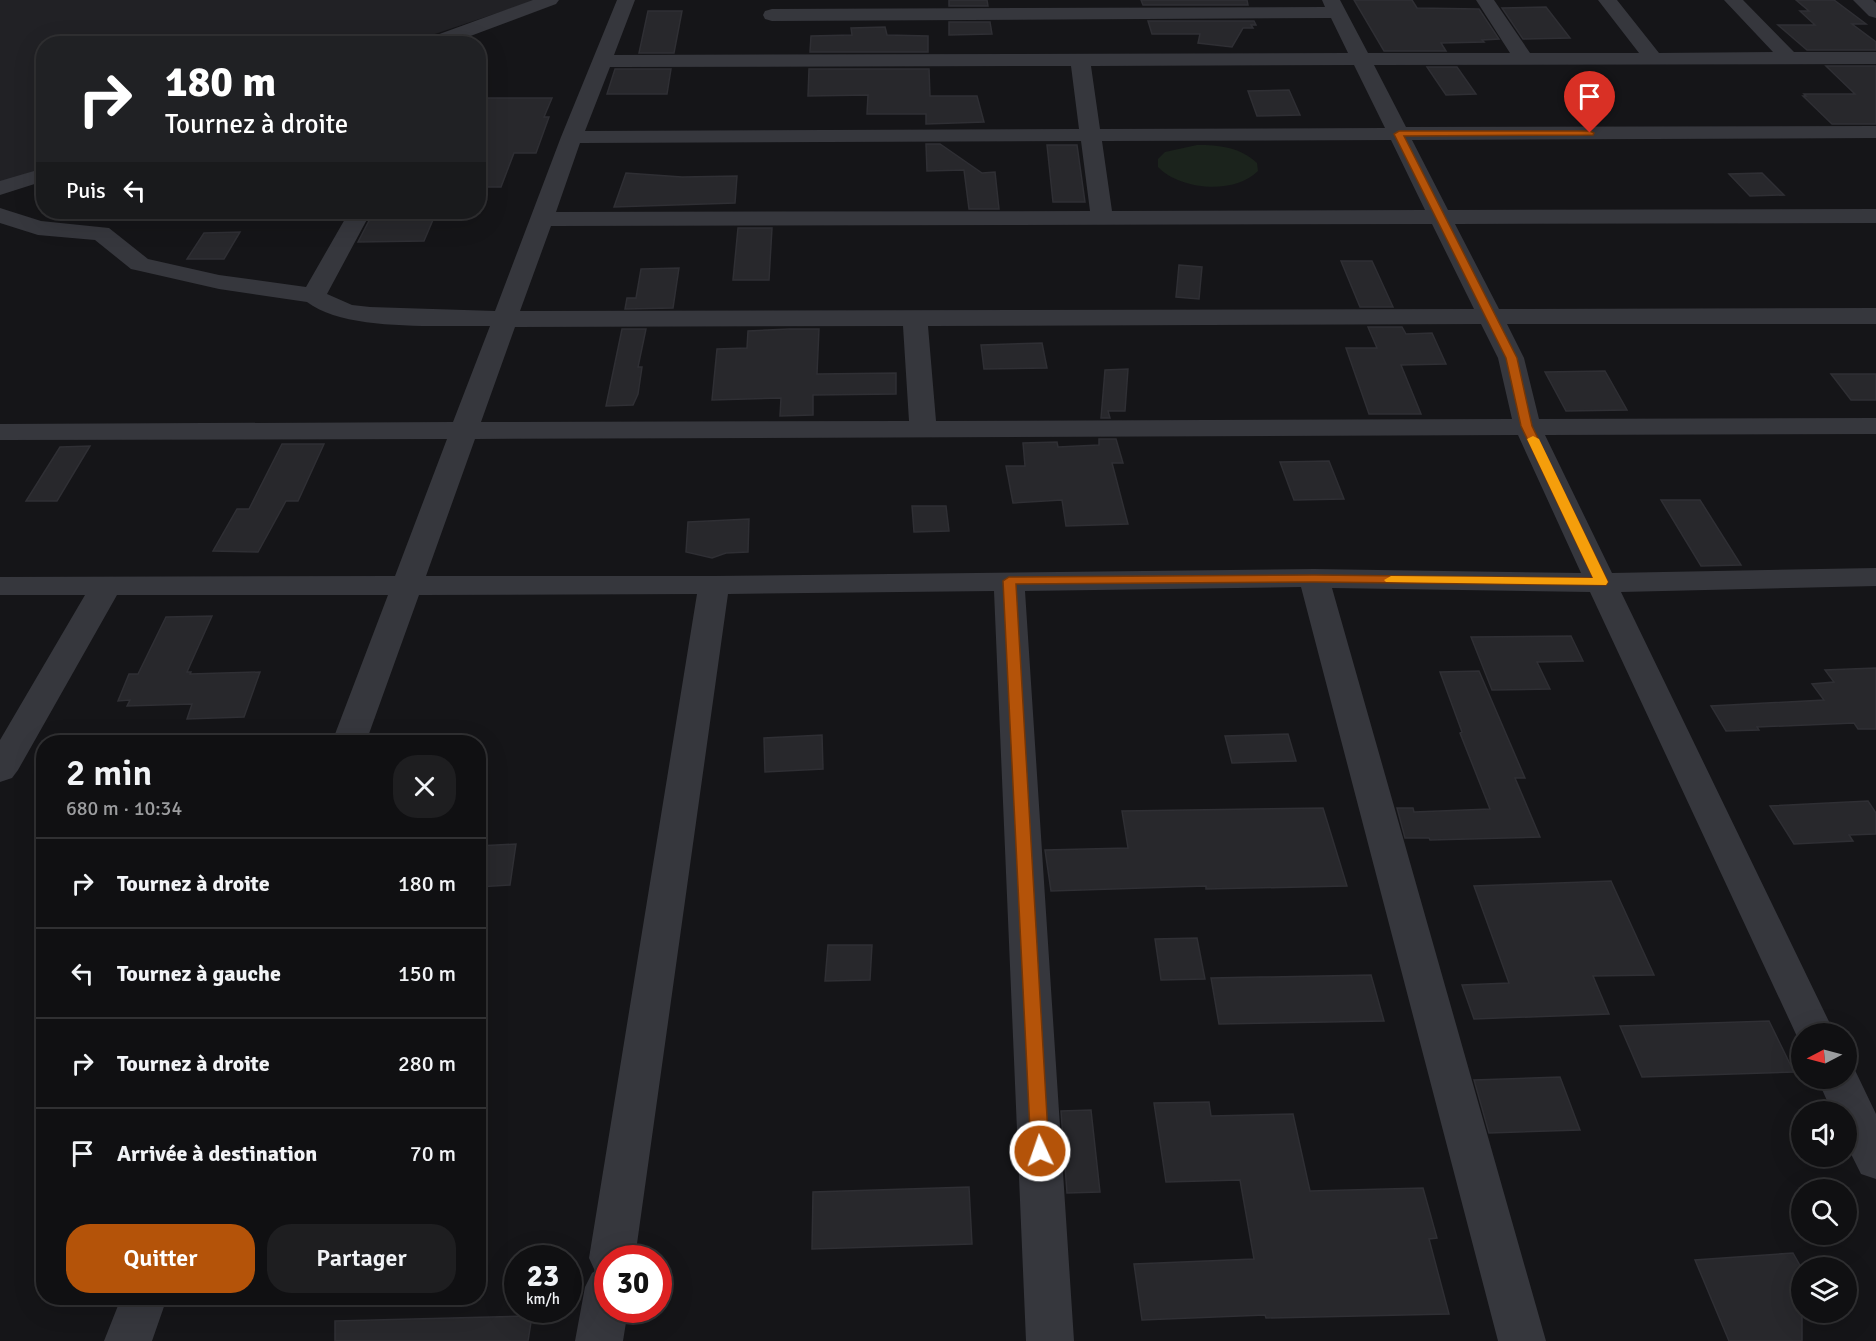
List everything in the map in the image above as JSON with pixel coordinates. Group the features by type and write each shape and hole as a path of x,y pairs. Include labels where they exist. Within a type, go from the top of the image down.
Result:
{"street":[{"path":"460,36 550,0"},
{"path":"352,735 572,137 626,0"},
{"path":"1485,0 1524,58"},
{"path":"1607,0 1653,58"},
{"path":"1733,0 1789,58"},
{"path":"1862,0 1876,12"},
{"path":"768,61 772,7 1334,6 1511,358 1527,426 1810,1023"},
{"path":"602,61 1876,58"},
{"path":"1080,60 1102,218"},
{"path":"572,137 1876,132"},
{"path":"0,188 36,177"},
{"path":"0,215 38,228 101,232 140,264 219,282 314,296 322,302 347,312 370,315 505,319 1876,316"},
{"path":"542,219 1876,216"},
{"path":"314,296 356,219"},
{"path":"915,319 923,429"},
{"path":"0,432 1876,426"},
{"path":"0,586 714,585 1314,578 1602,582 1876,578"},
{"path":"1314,578 1522,1341"},
{"path":"1009,581 1050,1341"},
{"path":"0,770 107,585"},
{"path":"614,1245 714,585"},
{"path":"1843,1089 1876,1161"},
{"path":"128,1341 141,1305"},
{"path":"599,1341 602,1323"}],"shaded area":[{"path":"0,0 536,0 429,36 36,36 36,170 0,183"},
{"path":"1197,145 1221,146 1244,153 1257,163 1258,171 1248,179 1235,184 1207,187 1180,181 1158,167 1158,159 1165,152"}],"building":[{"path":"949,0 987,0 988,6 949,6"},
{"path":"1141,0 1247,0 1248,5 1143,5"},
{"path":"1354,0 1412,0 1417,8 1479,9 1499,39 1482,40 1484,42 1441,43 1446,51 1384,51"},
{"path":"1796,0 1834,0 1866,24 1852,24 1876,42 1876,50 1807,50 1778,25 1815,25 1800,11 1809,11"},
{"path":"1546,7 1570,38 1523,39 1502,8"},
{"path":"648,11 682,11 674,53 639,53"},
{"path":"1148,21 1254,21 1256,25 1251,25 1253,28 1243,28 1232,47 1198,43 1200,34 1152,34"},
{"path":"949,22 990,22 992,34 949,35"},
{"path":"885,27 887,35 928,36 928,52 810,52 811,36 852,35 851,28"},
{"path":"1826,66 1876,66 1876,124 1832,124 1803,96 1806,96 1804,94 1855,94"},
{"path":"1427,67 1457,67 1476,94 1446,95"},
{"path":"615,69 671,69 667,94 607,94"},
{"path":"809,69 929,69 930,96 977,96 984,122 926,124 926,114 867,114 868,95 808,96"},
{"path":"1289,90 1300,115 1257,116 1248,91"},
{"path":"486,98 552,98 544,117 549,117 536,153 514,153 501,187 486,187"},
{"path":"926,144 940,144 982,173 995,172 999,209 969,209 964,170 927,171"},
{"path":"1047,145 1077,145 1085,202 1053,202"},
{"path":"626,173 682,177 737,176 735,203 614,207"},
{"path":"1762,173 1784,195 1750,196 1729,174"},
{"path":"370,219 433,219 424,241 358,242"},
{"path":"738,228 772,228 769,280 733,280"},
{"path":"240,232 224,259 187,259 204,233"},
{"path":"1341,261 1372,261 1393,307 1360,307"},
{"path":"1179,265 1202,267 1199,299 1176,297"},
{"path":"679,268 673,308 625,309 627,298 636,298 641,269"},
{"path":"1368,327 1402,327 1406,334 1432,333 1446,364 1401,365 1421,414 1369,414 1346,348 1377,348"},
{"path":"622,329 646,329 638,367 642,367 638,394 633,405 606,406"},
{"path":"819,329 817,374 896,373 896,394 813,395 813,415 780,416 781,398 712,400 717,349 747,348 748,331"},
{"path":"1042,343 1047,368 984,369 981,345"},
{"path":"1128,369 1125,411 1108,411 1110,418 1101,418 1105,370"},
{"path":"1605,371 1627,410 1566,411 1545,372"},
{"path":"1831,374 1876,374 1876,400 1851,400"},
{"path":"1099,439 1116,439 1123,463 1112,463 1128,524 1066,526 1062,500 1013,503 1006,466 1025,466 1023,443 1057,442 1058,447 1099,445"},
{"path":"282,444 324,444 298,501 286,501 258,552 213,551 237,509 249,509"},
{"path":"90,446 57,501 26,501 60,447"},
{"path":"1329,461 1344,499 1294,500 1280,462"},
{"path":"1661,500 1700,500 1741,565 1701,566"},
{"path":"912,506 946,506 949,531 914,532"},
{"path":"749,519 748,552 726,553 712,558 686,552 688,522"},
{"path":"212,616 187,672 191,672 190,674 260,672 244,717 187,719 192,704 127,706 130,700 118,701 129,674 138,674 166,617"},
{"path":"1571,636 1583,661 1537,662 1550,689 1492,690 1471,637"},
{"path":"1876,668 1876,729 1858,729 1854,723 1757,727 1759,730 1726,731 1711,706 1824,700 1812,684 1834,682 1825,670"},
{"path":"1479,671 1525,778 1515,778 1540,837 1430,840 1429,838 1405,838 1397,808 1413,808 1414,812 1490,809 1460,733 1462,732 1440,672"},
{"path":"1288,734 1296,761 1232,763 1225,736"},
{"path":"822,735 823,769 765,772 764,738"},
{"path":"1868,801 1876,813 1876,834 1849,835 1853,841 1794,844 1770,806"},
{"path":"1323,808 1347,886 1206,889 1206,886 1051,891 1045,850 1128,848 1122,811"},
{"path":"516,844 510,885 486,886 486,846"},
{"path":"1611,881 1654,975 1593,976 1609,1014 1474,1019 1462,985 1509,983 1474,886"},
{"path":"1197,938 1205,979 1161,980 1155,939"},
{"path":"828,945 872,945 870,980 825,981"},
{"path":"1371,975 1384,1021 1219,1024 1211,978"},
{"path":"1769,1021 1791,1066 1791,1072 1642,1077 1620,1026"},
{"path":"1560,1077 1580,1130 1489,1133 1474,1080"},
{"path":"1209,1102 1211,1116 1293,1114 1310,1191 1423,1188 1437,1238 1429,1239 1449,1314 1266,1318 1265,1315 1142,1320 1134,1264 1254,1259 1240,1180 1166,1182 1154,1103"},
{"path":"1091,1110 1100,1192 1067,1193 1061,1111"},
{"path":"969,1187 972,1244 812,1249 813,1192"},
{"path":"1793,1253 1795,1257 1791,1257 1791,1323 1802,1323 1802,1341 1729,1341 1695,1260"},
{"path":"504,1317 504,1323 531,1323 528,1341 335,1341 335,1321"}],"slow traffic":[{"path":"1391,580 1602,582 1533,439"}],"route":[{"path":"1040,1151 1009,581 1314,578 1602,582 1527,426 1511,358 1399,134 1590,133"}]}
